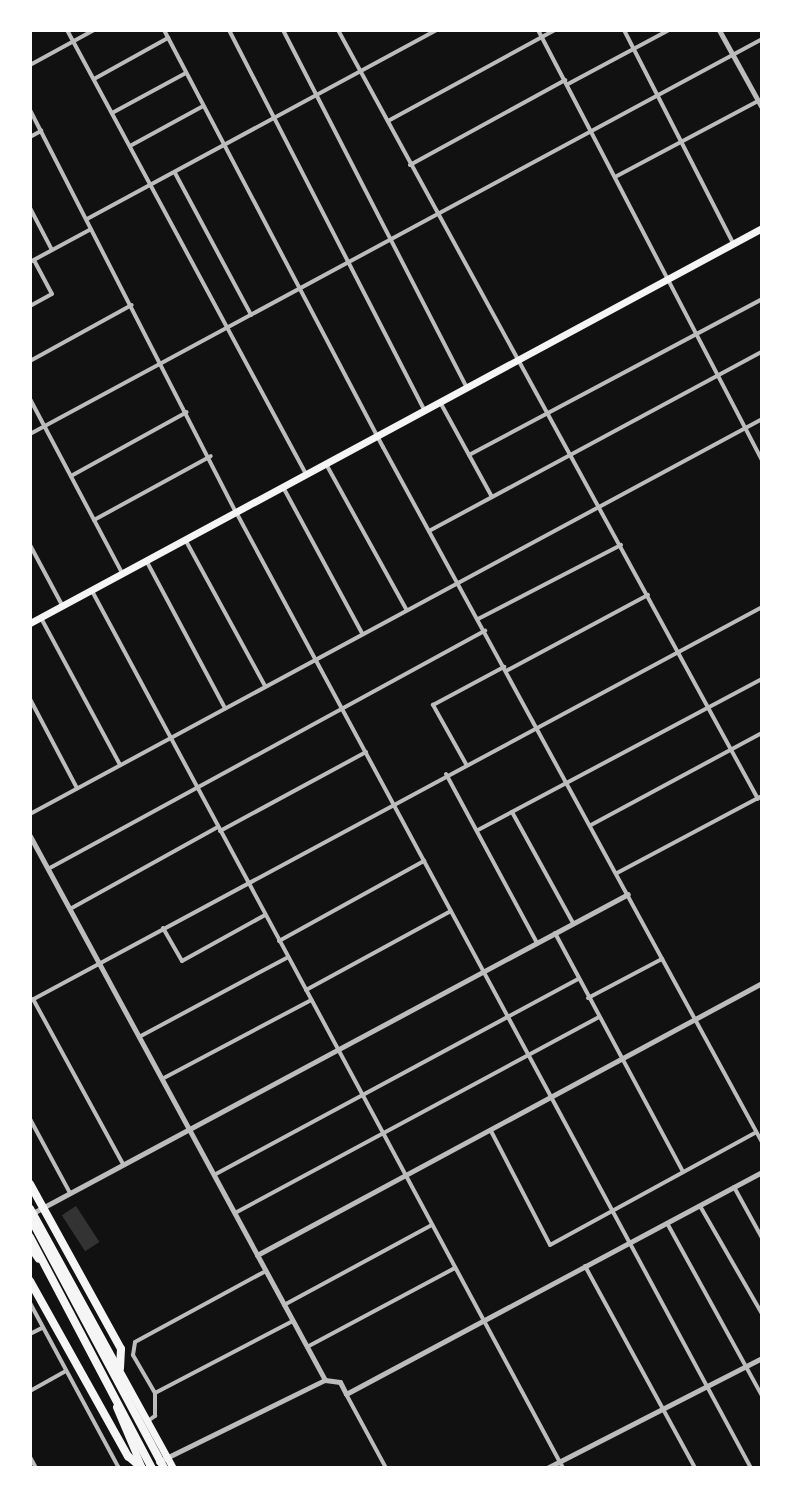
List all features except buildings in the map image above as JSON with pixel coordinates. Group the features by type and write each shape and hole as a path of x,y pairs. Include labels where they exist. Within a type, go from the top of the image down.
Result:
{"highway":[{"path":"30,1184 121,1349 120,1368"},
{"path":"31,1213 166,1463"},
{"path":"30,1237 152,1468"},
{"path":"30,1281 128,1456 142,1468"}],"main road":[{"path":"30,623 762,228"},
{"path":"31,1213 120,1368 166,1463 173,1468"},
{"path":"30,1247 80,1324 142,1468"}],"street":[{"path":"67,30 306,474"},
{"path":"30,65 94,30"},
{"path":"164,30 377,435 762,1142"},
{"path":"229,30 424,410"},
{"path":"283,30 467,388"},
{"path":"338,30 517,360 572,453 730,750 760,797 617,873"},
{"path":"87,219 437,30"},
{"path":"538,30 762,460"},
{"path":"388,121 555,30"},
{"path":"624,30 733,243"},
{"path":"410,165 669,30"},
{"path":"719,30 762,108"},
{"path":"94,79 168,38"},
{"path":"30,434 762,39"},
{"path":"112,113 186,73"},
{"path":"615,177 758,101"},
{"path":"130,146 203,106"},
{"path":"30,110 211,456 236,512 751,1468"},
{"path":"30,137 41,131"},
{"path":"175,173 251,315"},
{"path":"30,208 52,250"},
{"path":"30,306 52,294 32,261 92,229"},
{"path":"469,455 762,299"},
{"path":"30,361 132,305"},
{"path":"429,531 762,352"},
{"path":"30,399 122,573"},
{"path":"440,402 492,497"},
{"path":"71,476 187,412"},
{"path":"30,814 762,419"},
{"path":"94,520 211,456"},
{"path":"326,464 406,609"},
{"path":"283,487 362,633"},
{"path":"185,539 265,686"},
{"path":"30,545 62,605"},
{"path":"478,619 621,545"},
{"path":"146,560 225,708"},
{"path":"91,589 562,1466"},
{"path":"466,764 433,705 648,595"},
{"path":"123,1164 32,1000 392,802 762,607"},
{"path":"41,618 120,765"},
{"path":"48,869 485,631"},
{"path":"478,830 762,679"},
{"path":"30,699 77,788"},
{"path":"591,825 762,733"},
{"path":"70,909 366,752"},
{"path":"446,774 537,943"},
{"path":"512,812 573,923"},
{"path":"30,836 325,1380"},
{"path":"279,941 424,861"},
{"path":"31,1213 628,894"},
{"path":"306,990 451,911"},
{"path":"163,928 182,961 265,915"},
{"path":"555,933 683,1172"},
{"path":"139,1037 288,957"},
{"path":"588,998 662,959"},
{"path":"214,1175 578,979"},
{"path":"257,1255 623,1061 762,983"},
{"path":"162,1079 311,1000"},
{"path":"235,1213 599,1017"},
{"path":"30,1119 70,1193"},
{"path":"491,1131 550,1245 756,1132"},
{"path":"346,1394 762,1172"},
{"path":"734,1187 762,1238"},
{"path":"700,1206 762,1314"},
{"path":"667,1223 762,1396"},
{"path":"284,1305 432,1225"},
{"path":"585,1266 695,1468"},
{"path":"307,1347 455,1268"},
{"path":"147,1422 155,1416 155,1393 133,1355 135,1342 266,1271"},
{"path":"30,1303 119,1468"},
{"path":"155,1393 293,1321"},
{"path":"30,1334 43,1327"},
{"path":"547,1468 562,1466 762,1358"},
{"path":"30,1391 66,1371"},
{"path":"142,1468 166,1463 325,1380 340,1382 386,1468"},
{"path":"30,1457 36,1468"}],"shaded area":[{"path":"76,1206 99,1242 85,1251 62,1215"}]}
